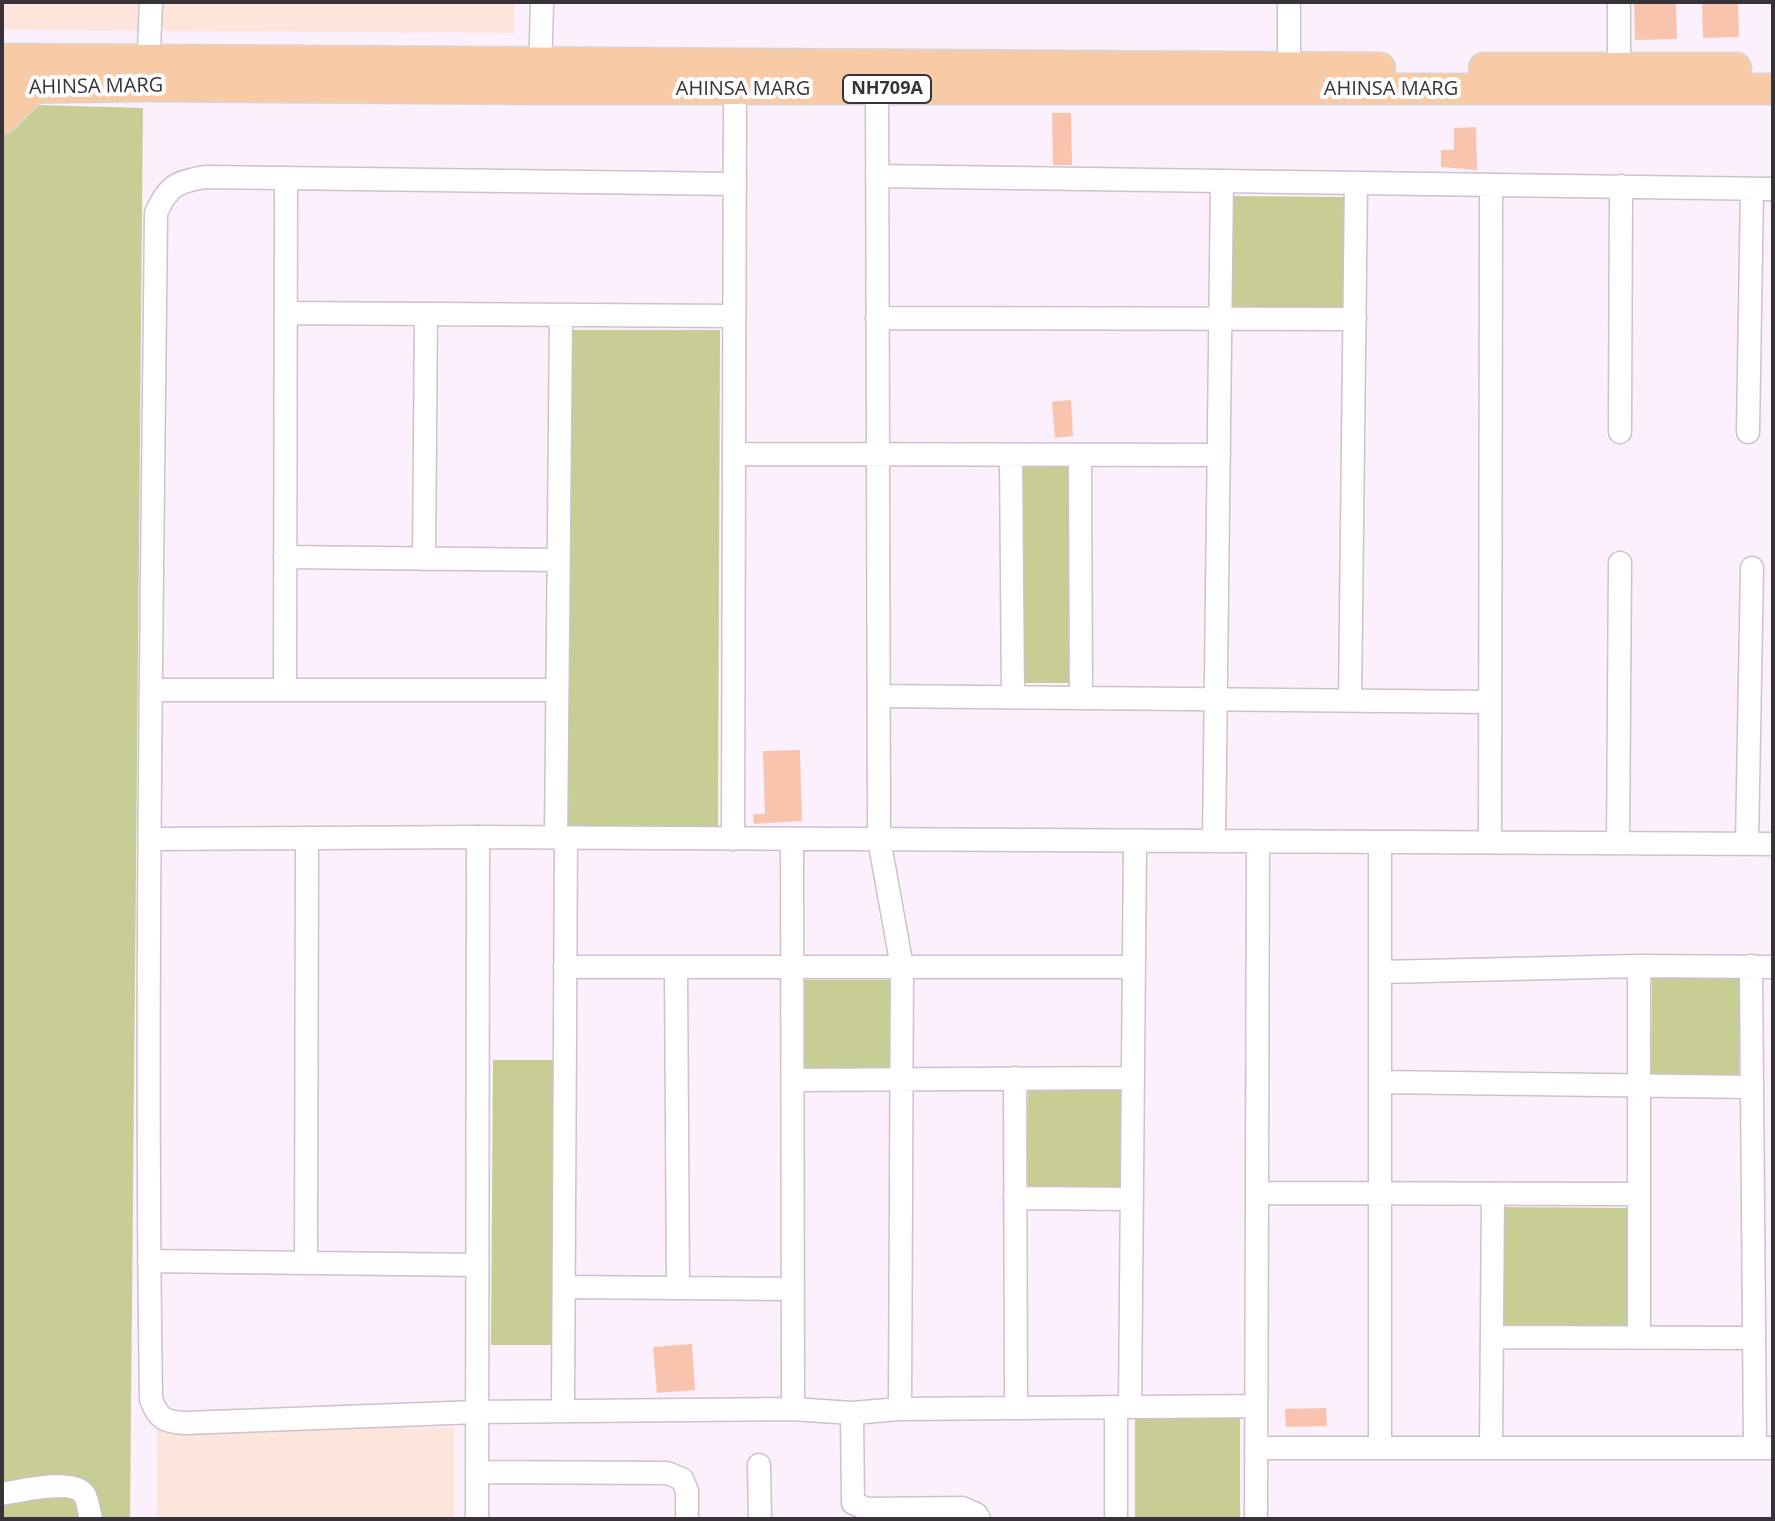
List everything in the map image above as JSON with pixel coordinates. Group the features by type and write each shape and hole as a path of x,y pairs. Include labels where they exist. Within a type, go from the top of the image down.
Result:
{"highway":[{"name":"AHINSA MARG","path":"3,66 148,73 1289,78 1773,89"},
{"name":"AHINSA MARG","path":"3,66 33,89 148,73"},
{"name":"AHINSA MARG","path":"1289,78 1619,68 1773,69"},
{"path":"2,119 33,89"}],"street":[{"path":"148,73 151,2"},
{"path":"540,76 542,2"},
{"path":"1289,2 1289,78"},
{"path":"1619,2 1619,68"},
{"path":"733,839 735,76"},
{"path":"877,77 879,839 902,967 900,1409"},
{"path":"877,176 1762,189 1748,432"},
{"path":"735,184 205,177 183,180 165,192 156,213 152,690 149,1261 151,1399 156,1415 167,1423 477,1412 793,1409 852,1413 900,1409 1256,1406"},
{"path":"285,690 286,178"},
{"path":"1214,841 1222,181"},
{"path":"1350,700 1356,183"},
{"path":"1490,842 1491,185"},
{"path":"1620,432 1621,186"},
{"path":"286,313 734,316"},
{"path":"424,559 426,314"},
{"path":"561,315 557,690 565,967 563,1411"},
{"path":"877,318 1355,319"},
{"path":"734,454 1219,455"},
{"path":"1011,455 1013,697"},
{"path":"1080,455 1081,698"},
{"path":"285,557 558,560"},
{"path":"1618,843 1620,563"},
{"path":"1747,843 1752,568"},
{"path":"152,690 557,690"},
{"path":"879,696 1490,702"},
{"path":"151,839 478,837 1773,844"},
{"path":"477,1519 478,837"},
{"path":"306,1263 307,838"},
{"path":"792,839 793,1409"},
{"path":"1116,1519 1132,1199 1135,841"},
{"path":"1256,1519 1258,841"},
{"path":"1380,842 1380,1448"},
{"path":"1639,966 1639,1338"},
{"path":"1256,1448 1764,1448 1754,1338 1752,1087 1762,966 1381,972"},
{"path":"565,967 1134,967"},
{"path":"676,967 678,1288"},
{"path":"1015,1078 1016,1408"},
{"path":"793,1080 1133,1078"},
{"path":"1380,1082 1752,1087"},
{"path":"1257,1193 1639,1194"},
{"path":"1491,1448 1493,1194"},
{"path":"1015,1198 1132,1199"},
{"path":"149,1261 477,1265"},
{"path":"564,1287 793,1289"},
{"path":"1492,1337 1754,1338"},
{"path":"852,1413 853,1503 867,1509 962,1508 976,1514 979,1519"},
{"path":"759,1465 760,1519"},
{"path":"477,1472 667,1473 682,1479 687,1491 687,1519"},
{"path":"2,1494 50,1487 76,1488 84,1494 91,1519"}],"shaded area":[{"path":"2,2 514,2 514,33 2,30"},
{"path":"157,1427 454,1427 454,1519 157,1519"}],"green space":[{"path":"2,104 143,108 130,1519 2,1519"},
{"path":"1230,196 1344,197 1343,312 1229,311"},
{"path":"571,330 720,330 718,827 568,827"},
{"path":"1019,462 1072,462 1072,683 1019,683"},
{"path":"1652,976 1740,977 1739,1076 1651,1075"},
{"path":"804,980 891,980 892,1070 804,1071"},
{"path":"493,1060 555,1060 553,1345 491,1345"},
{"path":"1028,1089 1125,1090 1124,1191 1026,1190"},
{"path":"1504,1207 1631,1208 1629,1327 1502,1326"},
{"path":"1240,1414 1240,1519 1135,1519 1135,1415"}],"building":[{"path":"1634,2 1676,2 1677,39 1635,40"},
{"path":"1702,2 1738,2 1739,37 1703,38"},
{"path":"1052,113 1071,113 1072,165 1053,165"},
{"path":"1476,127 1477,170 1441,167 1441,150 1454,150 1454,128"},
{"path":"1071,400 1073,436 1055,438 1052,402"},
{"path":"800,750 802,821 754,824 753,814 765,814 763,751"},
{"path":"692,1344 695,1390 657,1393 653,1347"},
{"path":"1326,1408 1327,1426 1286,1427 1285,1409"}]}
